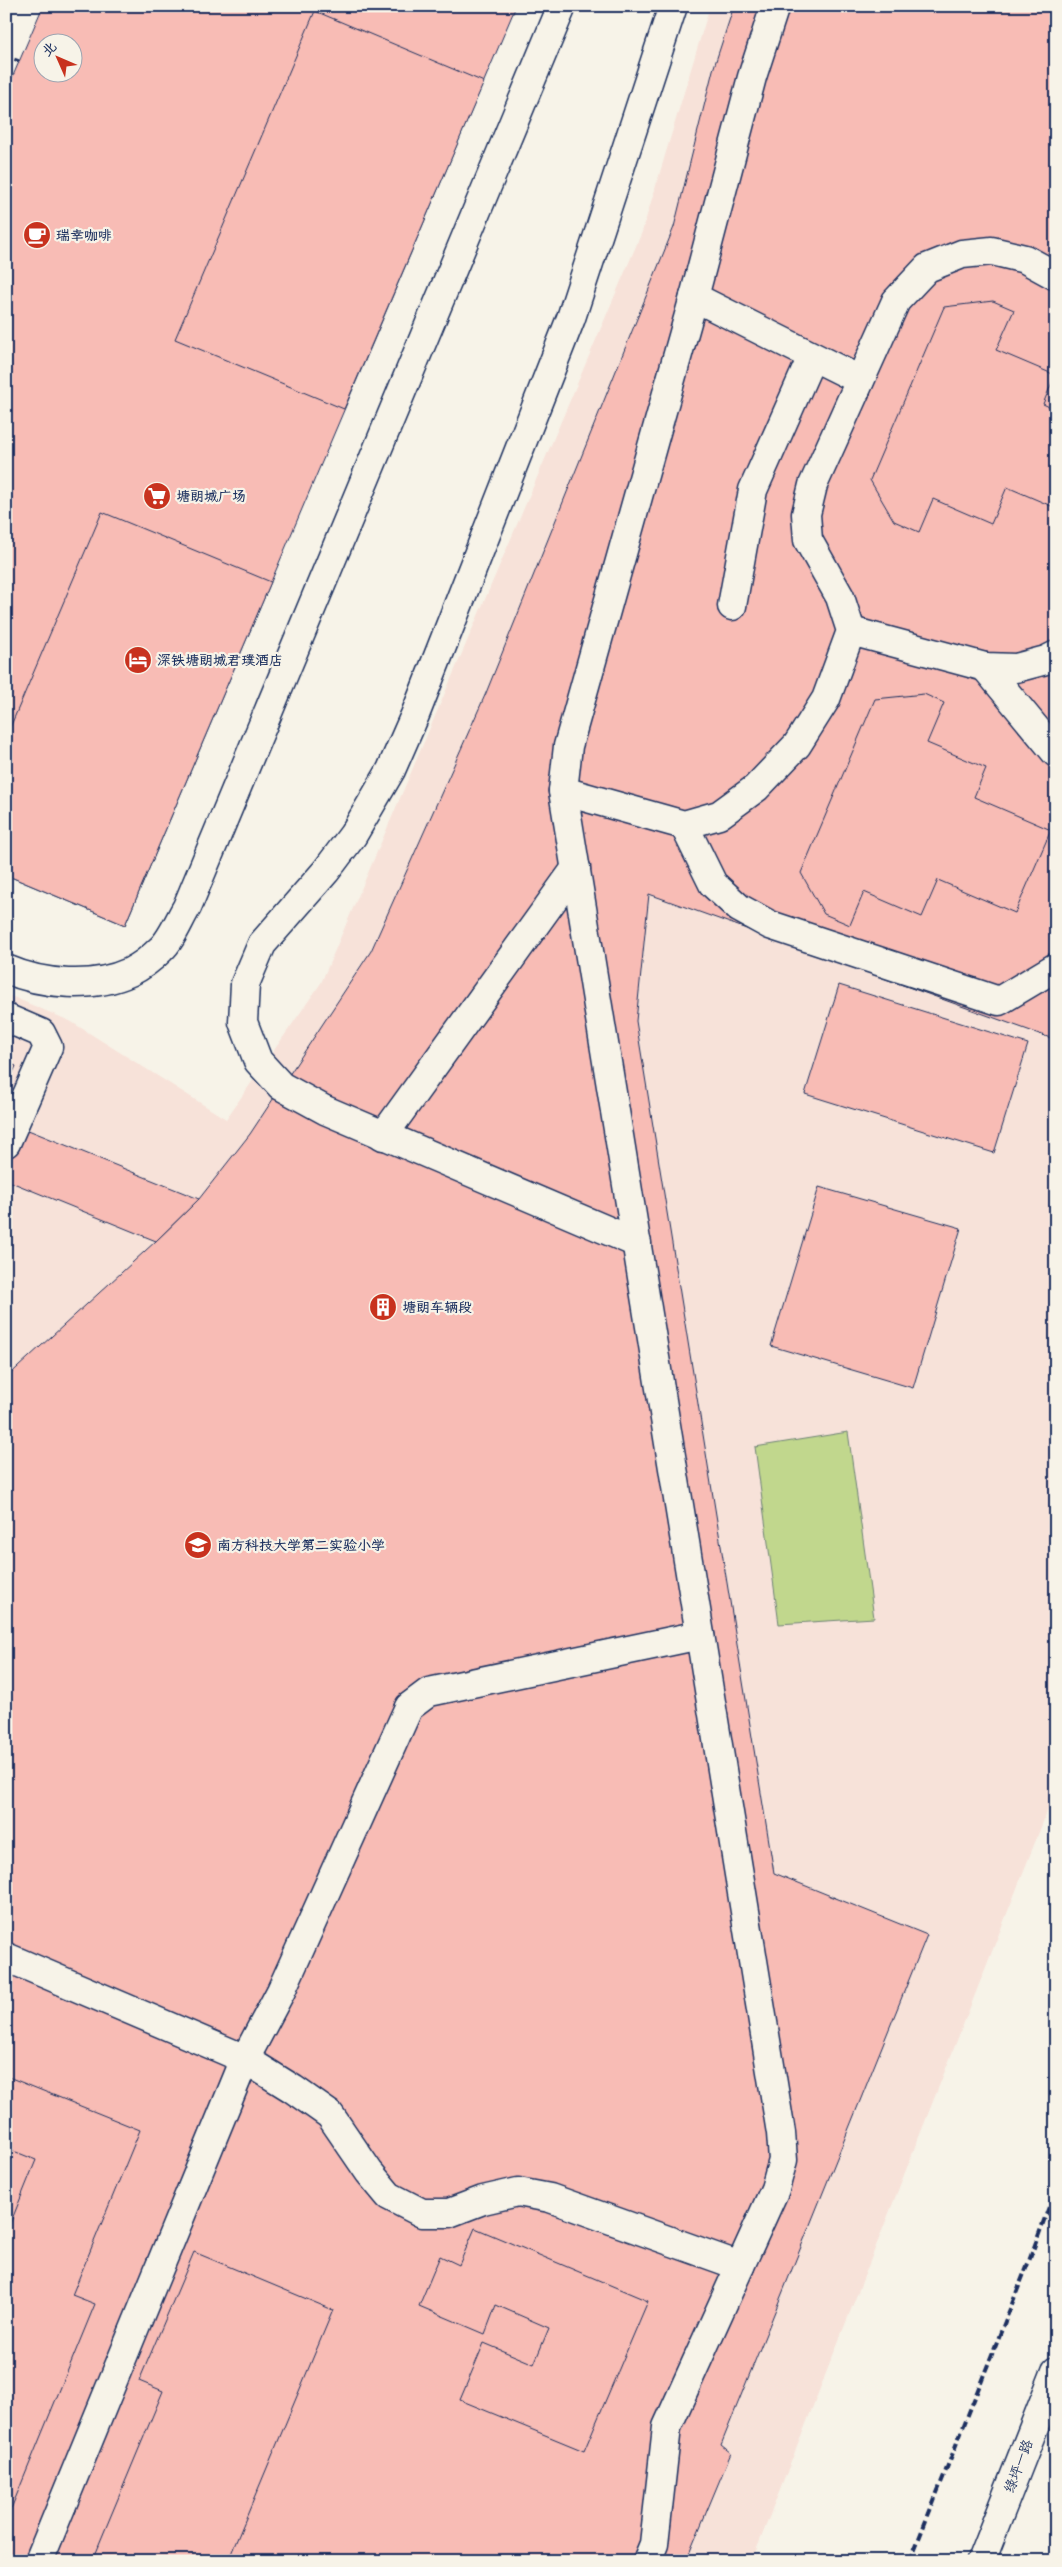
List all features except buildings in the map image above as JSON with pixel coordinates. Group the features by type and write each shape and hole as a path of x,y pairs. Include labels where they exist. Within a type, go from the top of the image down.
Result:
{"street":[{"path":"6,969 18,974 61,982 95,982 131,972 162,948 187,907 562,6"},
{"path":"636,1243 383,1136 325,1110 282,1086 258,1061 243,1022 244,984 262,944 326,871 353,836 391,770 415,715 570,318 673,6"},
{"path":"647,2561 654,2544 667,2427 776,2189 783,2160 564,791 568,746 694,297 752,77 775,6"},
{"path":"564,791 684,825 719,815 756,788 797,745 826,698 851,631 840,597 808,540 806,514 813,484 896,301 927,268 962,254 992,251 1025,259 1056,276"},
{"path":"694,297 860,380"},
{"path":"732,606 753,490 812,356"},
{"path":"851,631 985,667 1016,668 1046,660 1056,655"},
{"path":"985,667 1056,753"},
{"path":"684,825 713,884 739,908 770,926 999,1001 1056,967"},
{"path":"383,1136 576,868"},
{"path":"6,1018 42,1033 48,1047 6,1143"},
{"path":"39,2561 245,2059 281,1992 409,1707 430,1692 700,1635"},
{"path":"6,1957 245,2059 293,2089 330,2116 369,2172 389,2196 422,2213 449,2213 483,2200 518,2192 550,2198 740,2266"},
{"name":"绿坪一路","path":"981,2561 1056,2371"}],"path":[{"path":"6,56 19,61"}],"shaded area":[{"name":"塘朗车辆段","path":"710,6 1056,6 1056,1789 752,2561 6,2561 6,994 70,1021 226,1119 321,983 642,232"}],"green space":[{"path":"848,1432 874,1618 779,1624 755,1447"}],"railway":[{"path":"910,2561 1056,2188"}],"place":[{"name":"瑞幸咖啡","path":"37,235"},
{"name":"塘朗城广场","path":"157,496"},
{"name":"深铁塘朗城君璞酒店","path":"138,660"},
{"name":"塘朗车辆段","path":"383,1307"},
{"name":"南方科技大学第二实验小学","path":"198,1545"}]}
